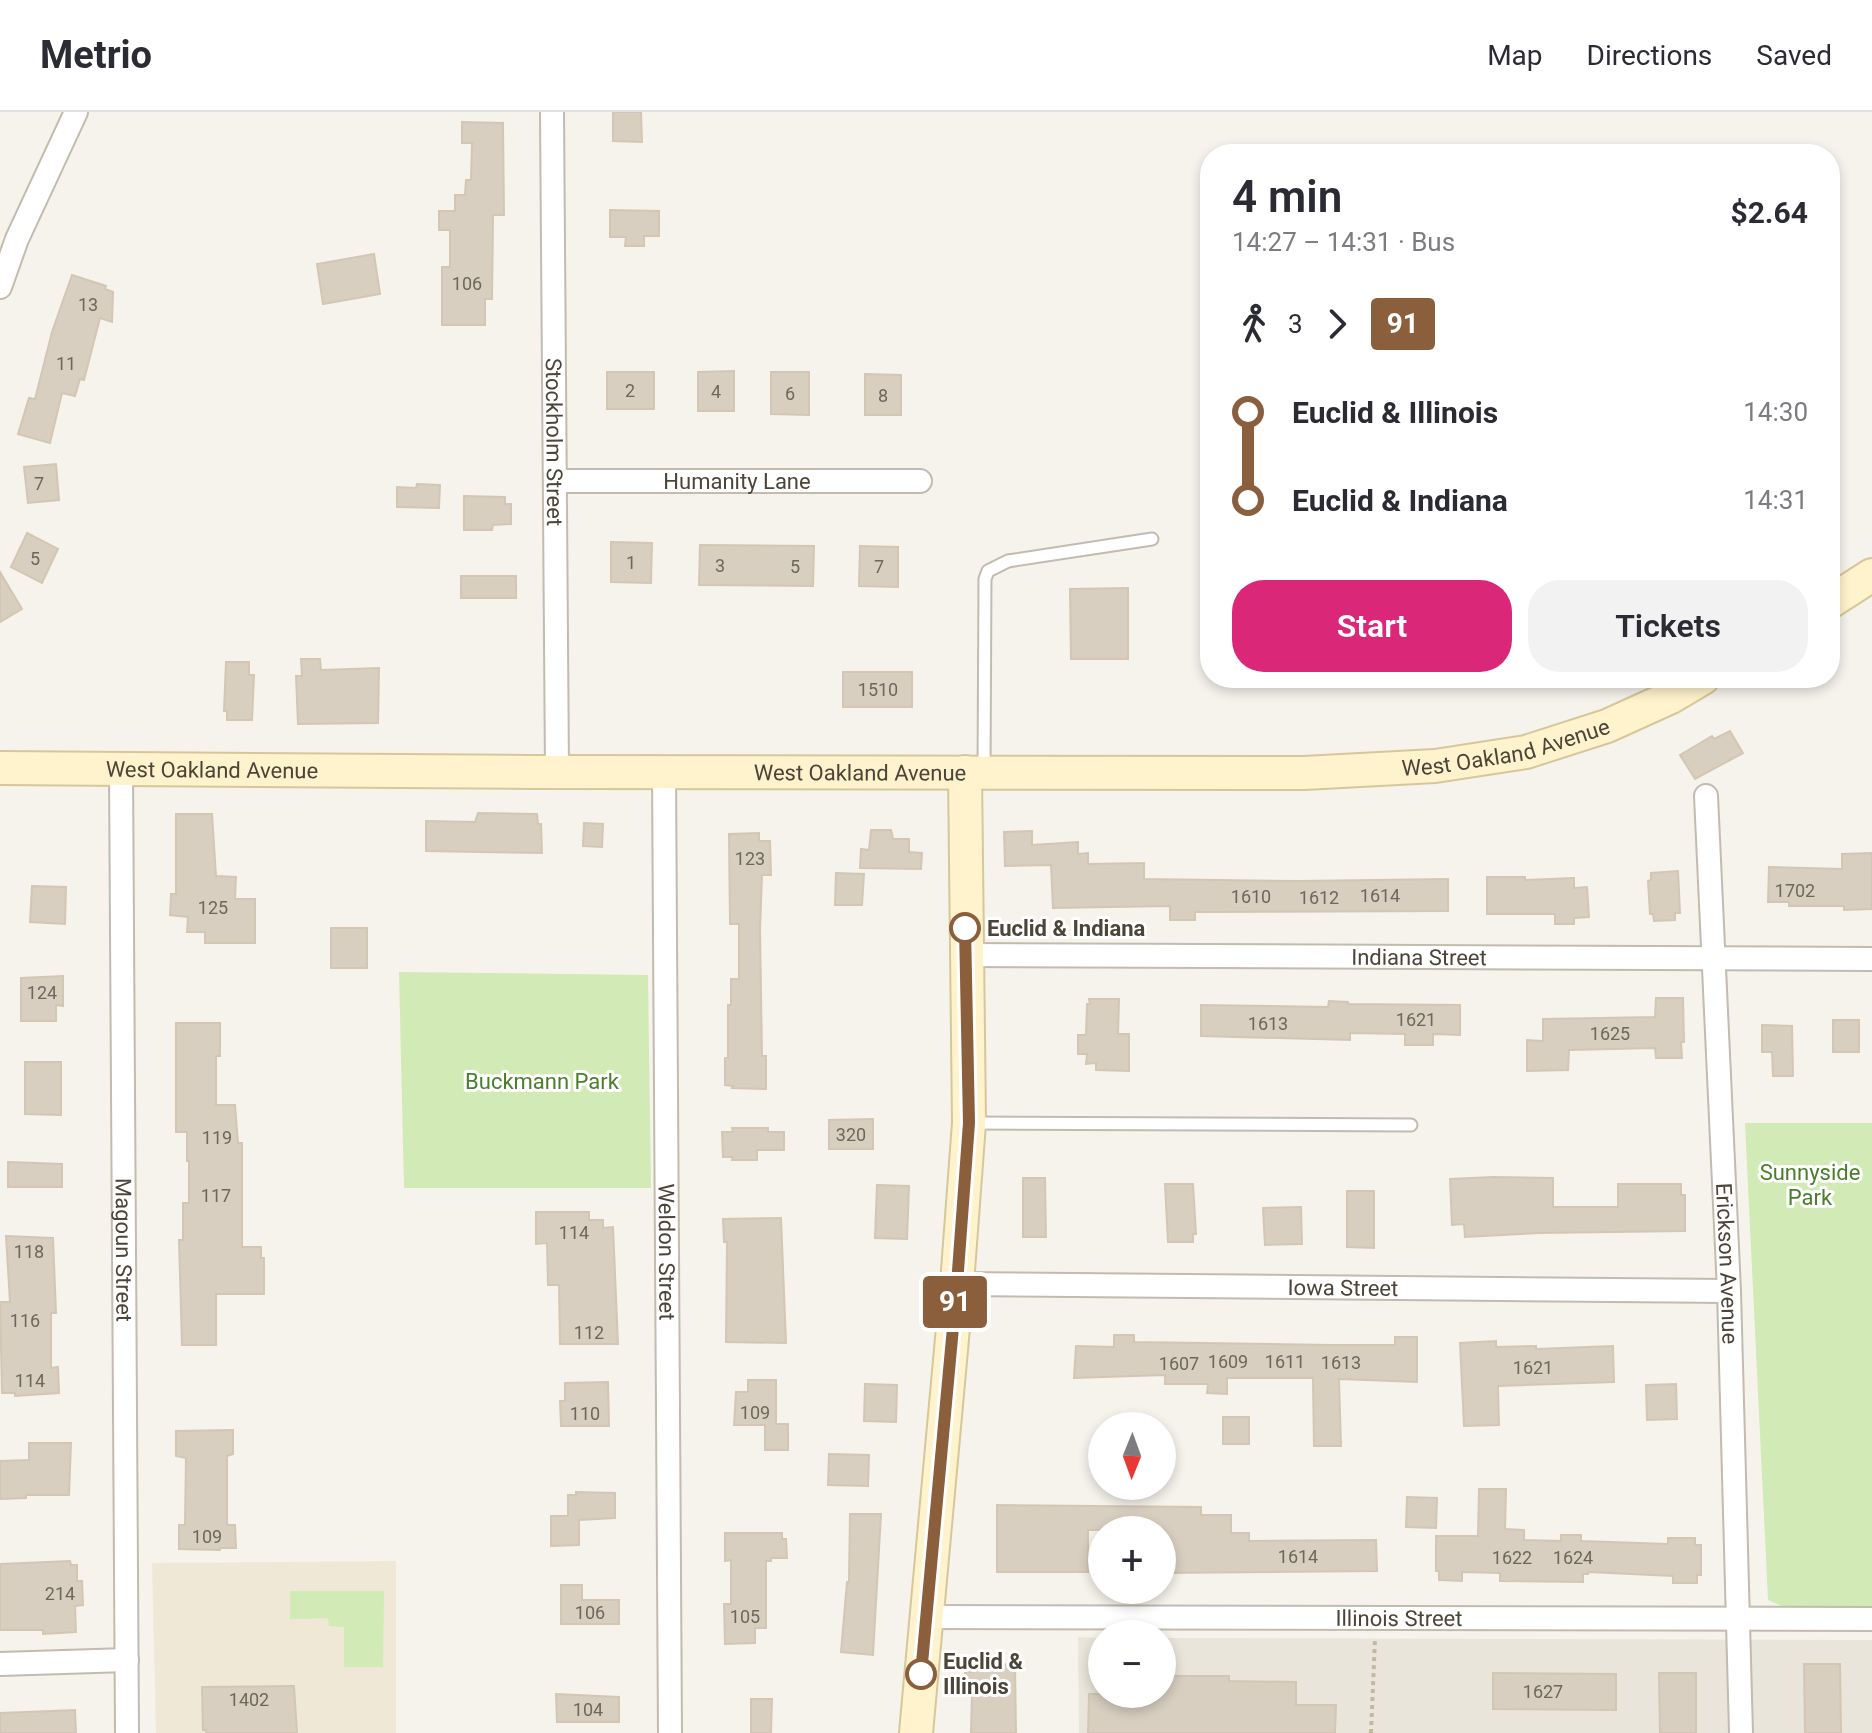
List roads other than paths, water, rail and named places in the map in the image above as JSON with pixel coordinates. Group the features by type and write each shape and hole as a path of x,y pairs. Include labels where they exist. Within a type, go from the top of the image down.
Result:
{"main road":[{"path":"1840,596 1872,575"},
{"name":"West Oakland Avenue","path":"0,768 1304,773 1435,766 1526,752 1607,726 1686,688"},
{"path":"916,1733 969,1123 965,955 975,772"}],"street":[{"path":"0,287 17,239 76,112"},
{"name":"Stockholm Street","path":"552,112 557,772"},
{"name":"Humanity Lane","path":"555,481 920,481"},
{"name":"Magoun Street","path":"121,768 127,1733"},
{"name":"Weldon Street","path":"664,772 670,1733"},
{"name":"Erickson Avenue","path":"1706,796 1729,1291 1741,1733"},
{"name":"Indiana Street","path":"965,955 1872,959"},
{"name":"Iowa Street","path":"957,1284 1729,1291"},
{"name":"Illinois Street","path":"925,1617 1872,1619"},
{"path":"0,1664 127,1660"}],"lane":[{"path":"975,772 985,579 988,571 1008,561 1152,539"},
{"path":"969,1123 1411,1125"}],"place":[{"name":"Euclid & Indiana","path":"965,928"},
{"name":"Euclid & Illinois","path":"921,1674"}],"park label":[{"name":"Buckmann Park","path":"542,1081"},
{"name":"Sunnyside Park","path":"1810,1184"}]}
